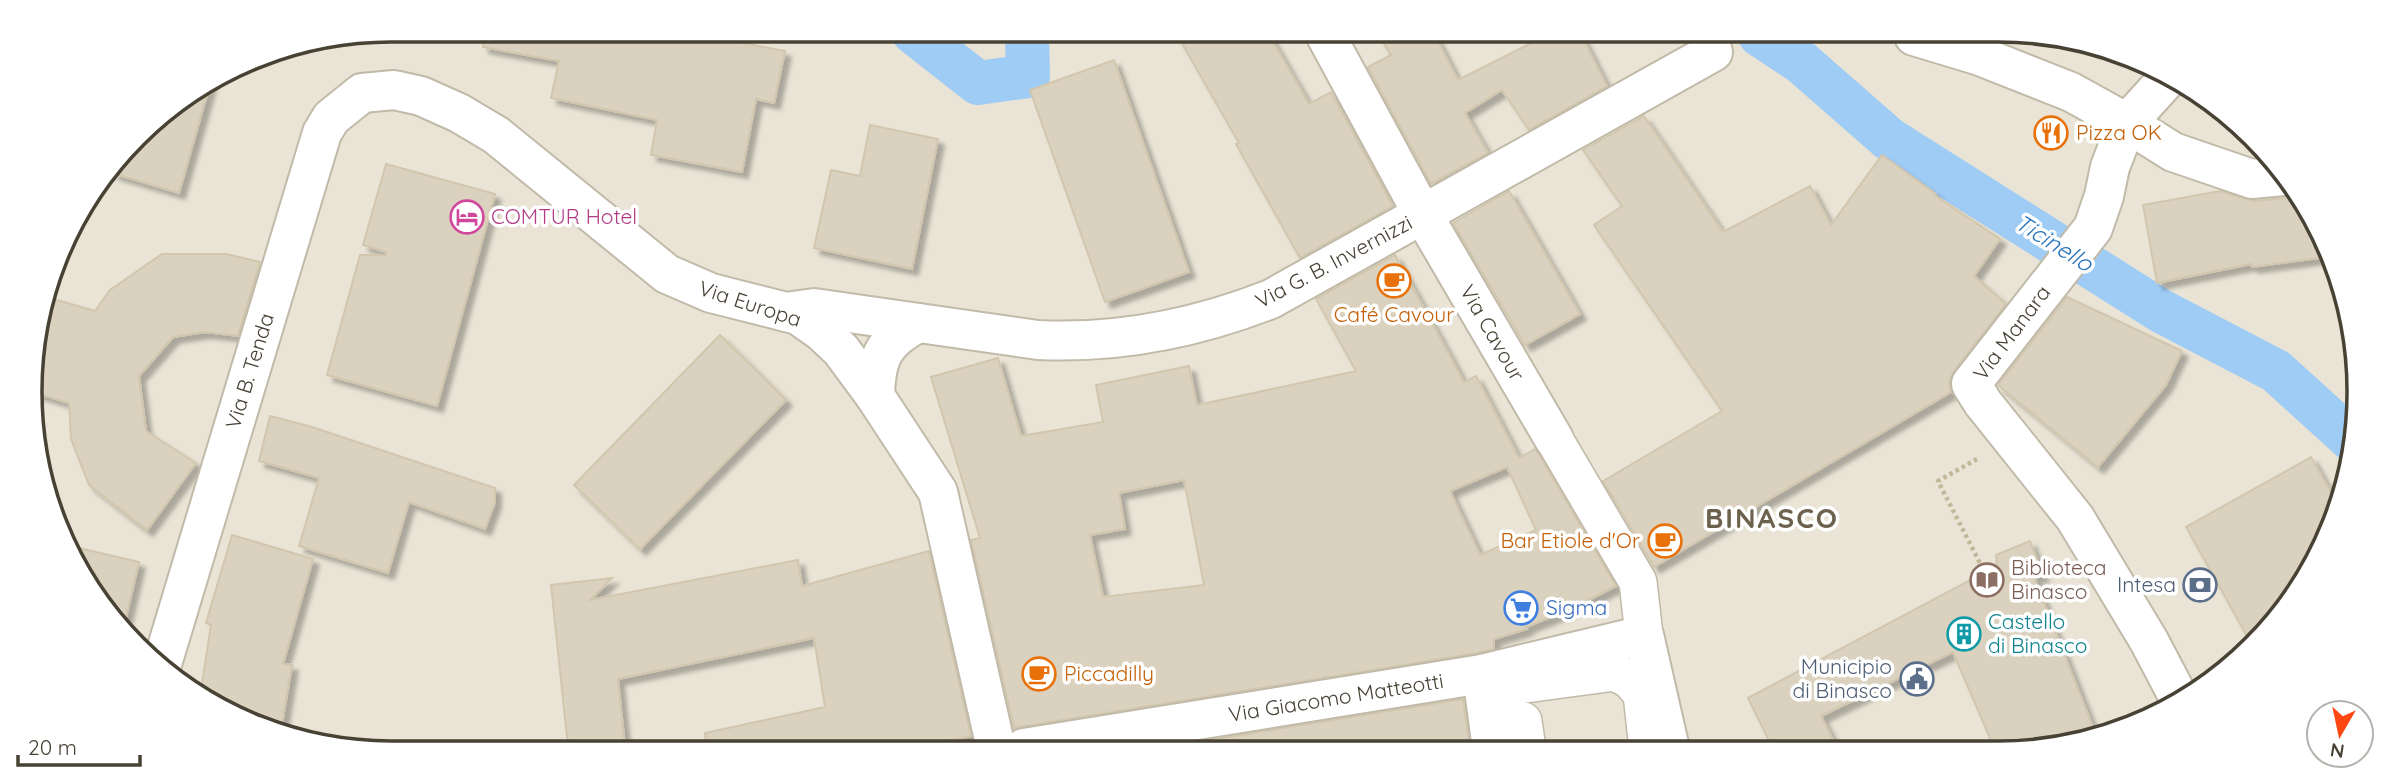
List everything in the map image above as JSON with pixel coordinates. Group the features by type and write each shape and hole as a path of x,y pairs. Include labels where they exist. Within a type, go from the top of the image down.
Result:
{"street":[{"name":"Via Cavour","path":"1329,42 1423,215 1638,582 1644,635"},
{"path":"1934,42 1980,56 2071,92 2173,152 2252,179 2273,177"},
{"name":"Via G. B. Invernizzi","path":"786,312 814,308 1038,340 1072,342 1168,330 1230,315 1271,299 1713,52"},
{"name":"Via Manara","path":"2163,84 2127,123 2110,167 2093,228 1971,384 2075,519 2149,641 2176,692"},
{"name":"Via Europa","path":"362,93 394,90 421,96 460,113 496,135 667,274 711,293 798,316 822,332 841,350 875,396 938,492 994,741"},
{"name":"Via B. Tenda","path":"164,657 322,133 331,118 362,93"},
{"path":"875,396 875,371 882,354 890,341 918,323"},
{"path":"1644,635 1668,741"},
{"name":"Via Giacomo Matteotti","path":"1067,741 1482,674 1644,635"},
{"path":"1526,741 1522,720 1503,723 1499,692 1502,687 1615,672 1630,680 1642,695 1647,741"},
{"path":"1482,674 1491,741"}],"path":[{"path":"1938,481 1985,573"}],"shaded area":[{"path":"1997,42 2066,49 2131,69 2192,101 2245,144 2288,197 2320,258 2340,323 2347,392 2340,460 2328,504 2311,546 2288,586 2245,639 2192,682 2152,705 2088,729 2043,738 1997,741 392,741 323,734 258,714 197,682 144,639 114,604 78,546 54,482 45,437 43,369 54,301 78,237 101,197 144,144 197,101 237,78 301,54 369,43"}],"building":[{"path":"483,42 738,42 785,51 774,103 756,99 742,172 651,155 657,120 551,98 559,61 483,47"},
{"path":"1181,42 1273,42 1309,104 1331,92 1393,206 1300,258 1236,144 1239,143"},
{"path":"1383,42 1438,42 1458,80 1533,42 1585,42 1607,86 1529,130 1502,90 1465,113 1488,153 1431,184 1368,67 1391,55"},
{"path":"1114,60 1189,272 1105,302 1030,90"},
{"path":"207,95 179,193 118,175 144,144 179,114"},
{"path":"1644,116 1723,232 1810,186 1831,225 1882,155 2000,239 1974,276 2006,304 1954,371 1949,382 1951,392 1654,567 1603,481 1722,411 1594,225 1622,206 1583,150"},
{"path":"870,125 938,139 912,269 814,248 831,170 860,176"},
{"path":"386,164 495,194 437,406 327,375 360,255 386,255 386,252 363,245"},
{"path":"1509,191 1580,314 1525,345 1453,223"},
{"path":"2220,191 2254,201 2288,197 2320,258 2252,267 2251,264 2157,283 2143,205"},
{"path":"162,254 226,254 260,262 238,336 205,332 173,337 139,376 146,431 196,463 147,530 89,485 71,439 69,403 42,395 45,346 55,299 95,311 110,290"},
{"path":"1395,255 1464,382 1476,376 1519,458 1535,449 1538,453 1616,586 1569,610 1526,627 1527,629 1494,639 1494,649 1478,653 1014,728 971,540 980,538 931,377 998,358 1021,436 1103,422 1096,385 1189,366 1197,405 1356,371 1316,299","holes":["1507,467 1536,530 1480,555 1450,491","1184,480 1204,585 1103,597 1090,535 1125,529 1119,493"]},
{"path":"2067,297 2182,351 2166,385 2098,467 1998,385"},
{"path":"720,335 786,400 640,549 574,485"},
{"path":"270,416 312,427 495,488 495,502 485,529 409,502 388,573 299,546 319,478 259,461"},
{"path":"2311,457 2331,493 2311,546 2300,566 2275,604 2247,637 2186,527"},
{"path":"232,535 313,559 283,664 292,665 282,723 237,705 202,685 211,625 206,623"},
{"name":"Castello di Binasco","path":"2030,541 2043,576 2034,577 2093,727 2043,738 1991,741 1953,652 1821,716 1834,741 1769,741 1748,698 1997,566 1996,555"},
{"path":"79,548 139,562 126,618 101,586"},
{"path":"929,551 971,736 949,741 706,741 705,733 825,707 814,638 618,679 624,741 567,741 551,585 612,578 590,600 798,560 802,586"},
{"path":"1463,699 1469,741 1203,741"}],"waterway":[{"name":"Ticinello","path":"926,42 978,83 1028,76 1027,42"},
{"name":"Ticinello","path":"1771,42 1801,62 1889,139 2161,311 2276,371 2344,433"}],"place":[{"name":"Pizza OK","path":"2051,133"},
{"name":"COMTUR Hotel","path":"467,217"},
{"name":"Café Cavour","path":"1394,281"},
{"name":"Bar Etiole d'Or","path":"1665,541"},
{"name":"Biblioteca Binasco","path":"1987,580"},
{"name":"Intesa","path":"2200,585"},
{"name":"Sigma","path":"1521,608"},
{"name":"Castello di Binasco","path":"1964,634"},
{"name":"Piccadilly","path":"1039,674"},
{"name":"Municipio di Binasco","path":"1917,679"}],"district":[{"name":"BINASCO","path":"1772,518"}]}
